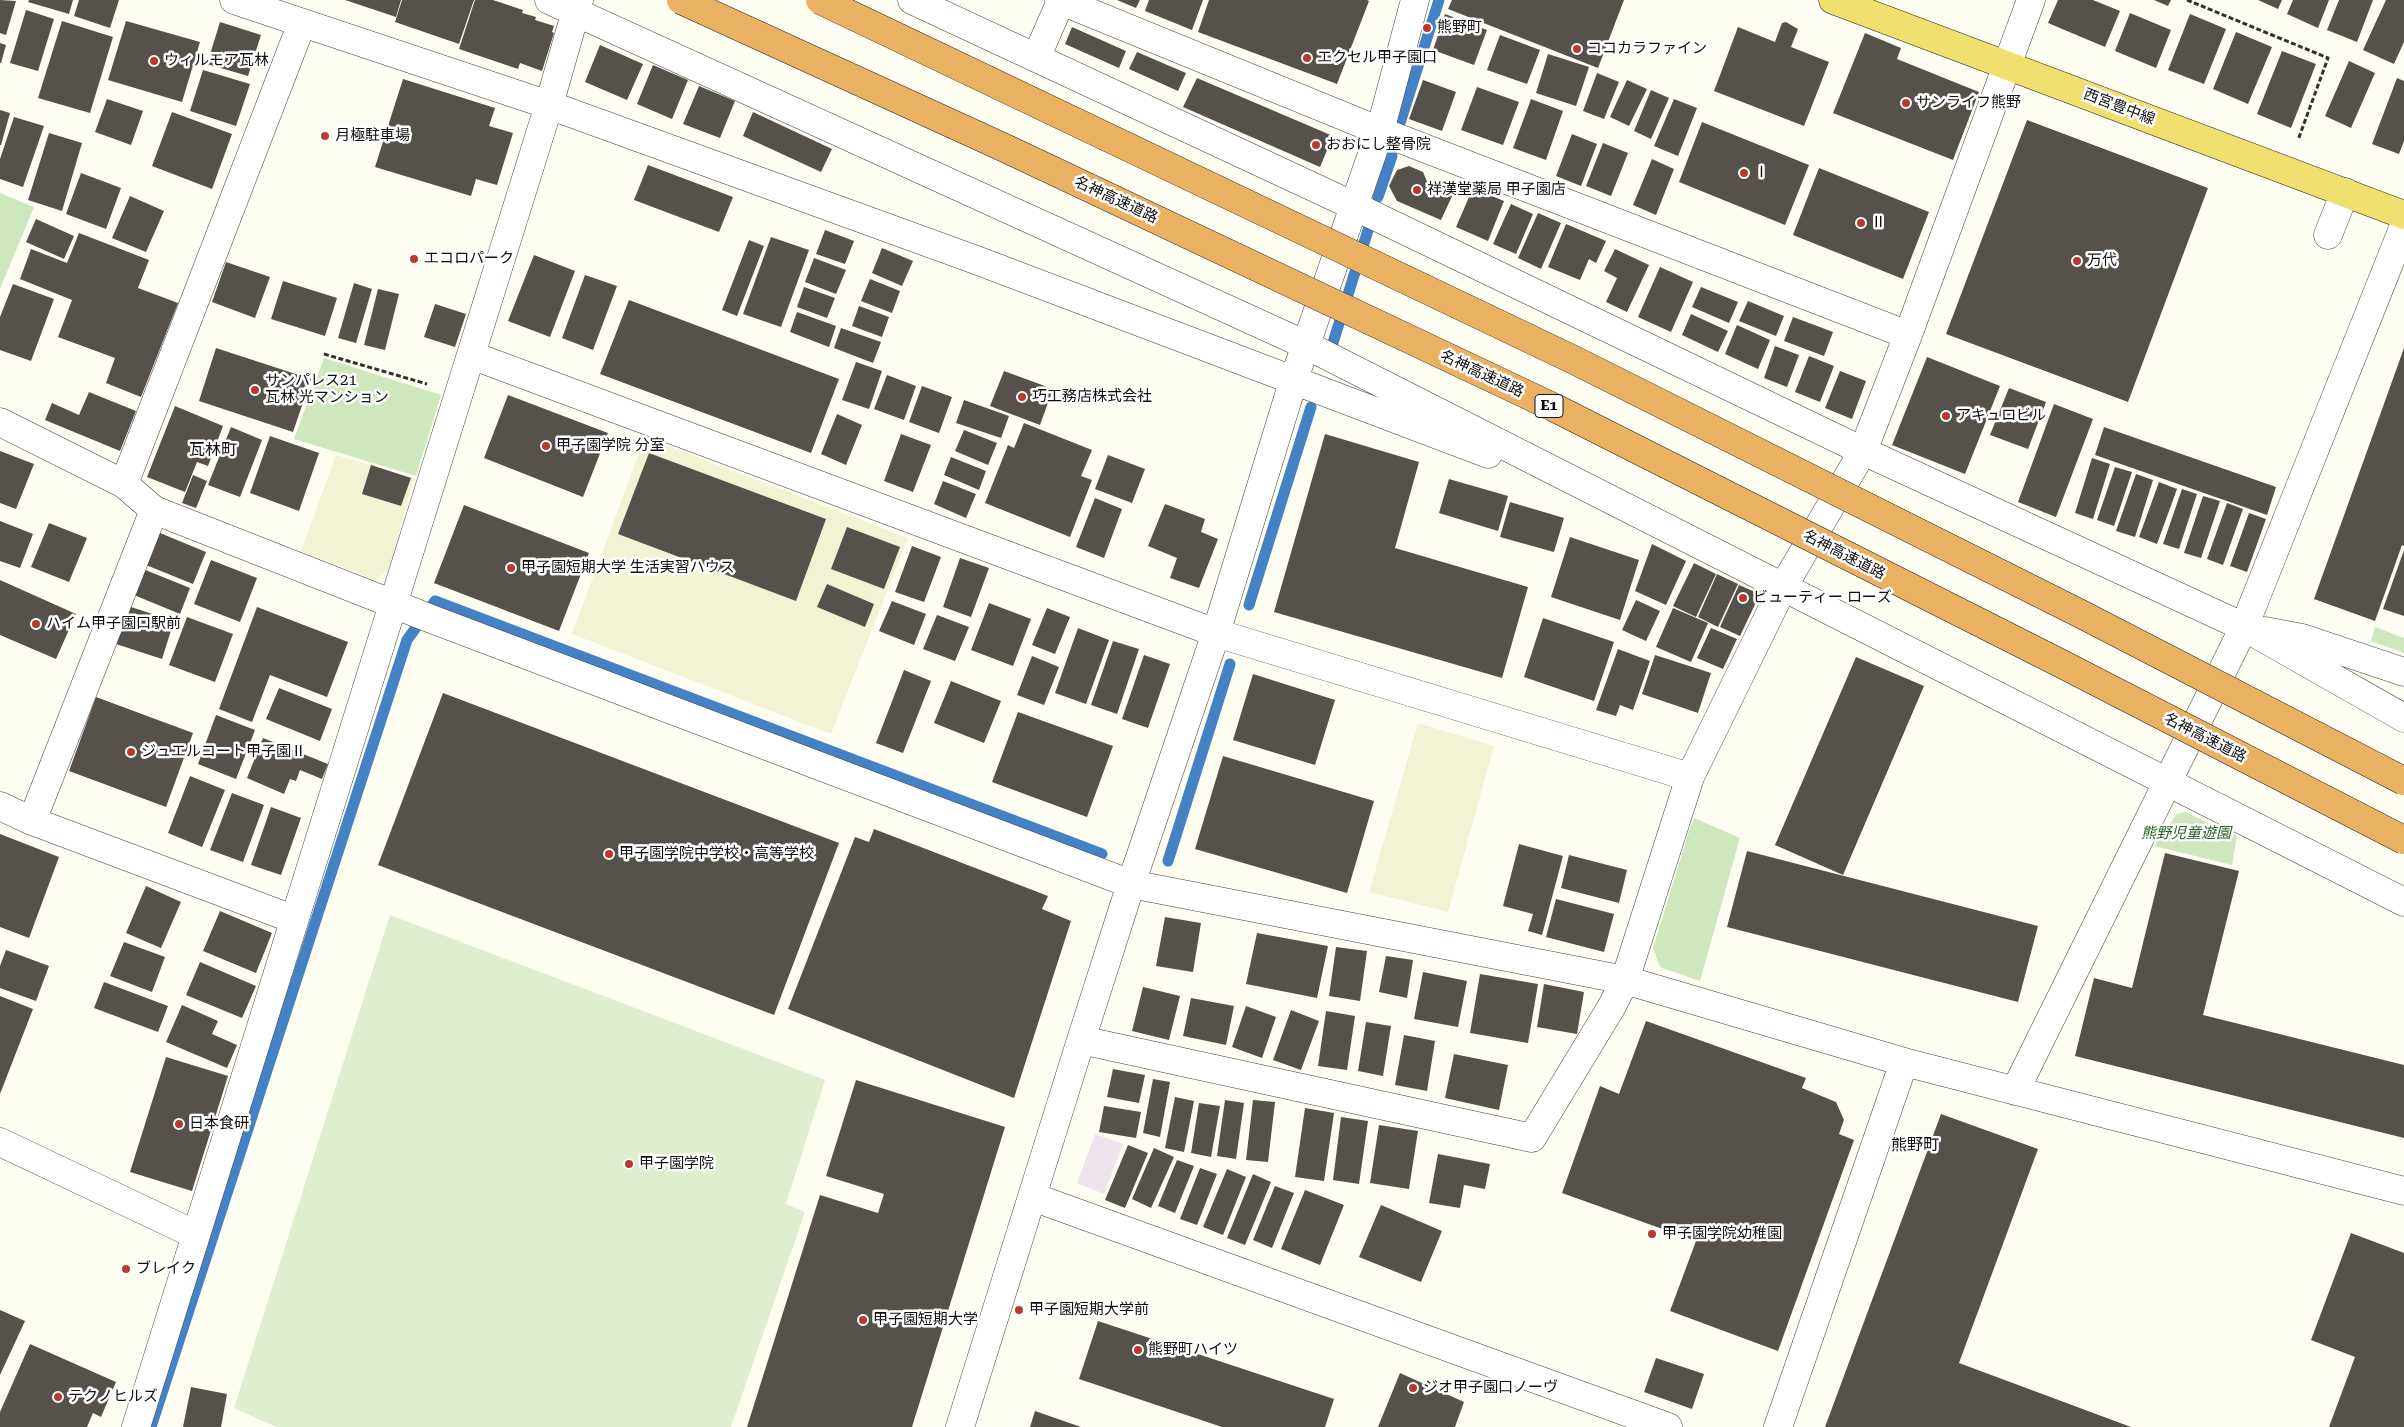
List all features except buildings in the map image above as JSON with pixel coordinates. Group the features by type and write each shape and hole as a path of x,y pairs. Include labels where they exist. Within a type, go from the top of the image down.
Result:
{"highway":[{"name":"名神高速道路","path":"681,0 1008,149 1553,408 2067,667 2404,840"},
{"path":"820,0 1574,360 2081,614 2404,781"}],"main road":[{"name":"西宮豊中線","path":"1833,0 2404,214"}],"street":[{"path":"234,0 549,105 995,267 1293,382 1615,502"},
{"path":"549,0 577,6 1306,345 2404,902"},
{"path":"912,0 1354,206 1863,451 2244,628 2404,718"},
{"path":"1036,58 1060,0 1380,131 1908,335"},
{"path":"960,1427 1130,884 1216,634 1293,382 1380,131 1415,0"},
{"path":"1081,1040 1532,1138 1612,1006 1625,980 1690,777 1783,587 1863,451 1908,335 2031,0"},
{"path":"136,1427 293,919 413,612 459,394 549,105 577,6"},
{"path":"124,484 302,22"},
{"path":"2328,235 2346,192"},
{"path":"2015,1091 2244,628 2404,226"},
{"path":"471,355 1216,634 1690,777"},
{"path":"0,422 124,484 154,510 413,612 1130,884 1625,980 1904,1062 2404,1191"},
{"path":"32,822 154,510"},
{"path":"2244,628 2302,638 2404,672"},
{"path":"0,806 32,822 293,919"},
{"path":"1778,1427 1904,1062"},
{"path":"0,1142 196,1235"},
{"path":"1033,1197 1668,1427"}],"path":[{"path":"2187,0 2328,58 2287,171"},
{"path":"324,354 459,394"}],"shaded area":[{"path":"1095,1134 1123,1144 1104,1194 1077,1183"}],"green space":[{"path":"0,193 34,207 0,289"},
{"path":"324,358 441,395 416,476 294,439"},
{"path":"645,437 908,538 831,734 572,634"},
{"path":"336,455 414,478 389,570 376,580 301,551"},
{"path":"2375,627 2404,638 2404,653 2371,641"},
{"path":"1418,723 1494,746 1448,912 1369,892"},
{"name":"熊野児童遊園","path":"2185,812 2237,836 2232,865 2154,846 2177,814"},
{"path":"1694,818 1740,838 1700,981 1660,967 1653,948"},
{"path":"390,915 825,1080 786,1204 805,1212 731,1427 276,1427 234,1408"}],"waterway":[{"path":"1400,123 1439,0"},
{"path":"1378,197 1392,156"},
{"path":"1332,346 1369,227"},
{"path":"1249,605 1311,407"},
{"path":"151,1427 407,640 435,601 1102,854"},
{"path":"1168,861 1230,664"}],"place":[{"name":"熊野町","path":"1427,28"},
{"name":"ココカラファイン","path":"1577,49"},
{"name":"エクセル甲子園口","path":"1307,58"},
{"name":"ウィルモア瓦林","path":"154,61"},
{"name":"サンライフ熊野","path":"1906,103"},
{"name":"月極駐車場","path":"325,136"},
{"name":"おおにし整骨院","path":"1316,145"},
{"name":"Ⅰ","path":"1744,173"},
{"name":"祥漢堂薬局 甲子園店","path":"1417,190"},
{"name":"Ⅱ","path":"1861,223"},
{"name":"エコロパーク","path":"414,259"},
{"name":"万代","path":"2077,261"},
{"name":"サンパレス21 瓦林 光マンション","path":"255,390"},
{"name":"巧工務店株式会社","path":"1022,397"},
{"name":"アキュロビル","path":"1946,416"},
{"name":"甲子園学院 分室","path":"546,446"},
{"name":"甲子園短期大学 生活実習ハウス","path":"511,568"},
{"name":"ビューティー ローズ","path":"1743,598"},
{"name":"ハイム甲子園口駅前","path":"36,624"},
{"name":"ジュエルコート甲子園Ⅱ","path":"131,752"},
{"name":"甲子園学院中学校・高等学校","path":"609,854"},
{"name":"日本食研","path":"179,1124"},
{"name":"甲子園学院","path":"629,1164"},
{"name":"甲子園学院幼稚園","path":"1652,1234"},
{"name":"ブレイク","path":"126,1269"},
{"name":"甲子園短期大学前","path":"1019,1310"},
{"name":"甲子園短期大学","path":"863,1320"},
{"name":"熊野町ハイツ","path":"1138,1350"},
{"name":"ジオ甲子園口ノーヴ","path":"1413,1388"},
{"name":"テクノヒルズ","path":"58,1397"}],"district":[{"name":"瓦林町","path":"213,450"},
{"name":"熊野町","path":"1915,1145"}]}
